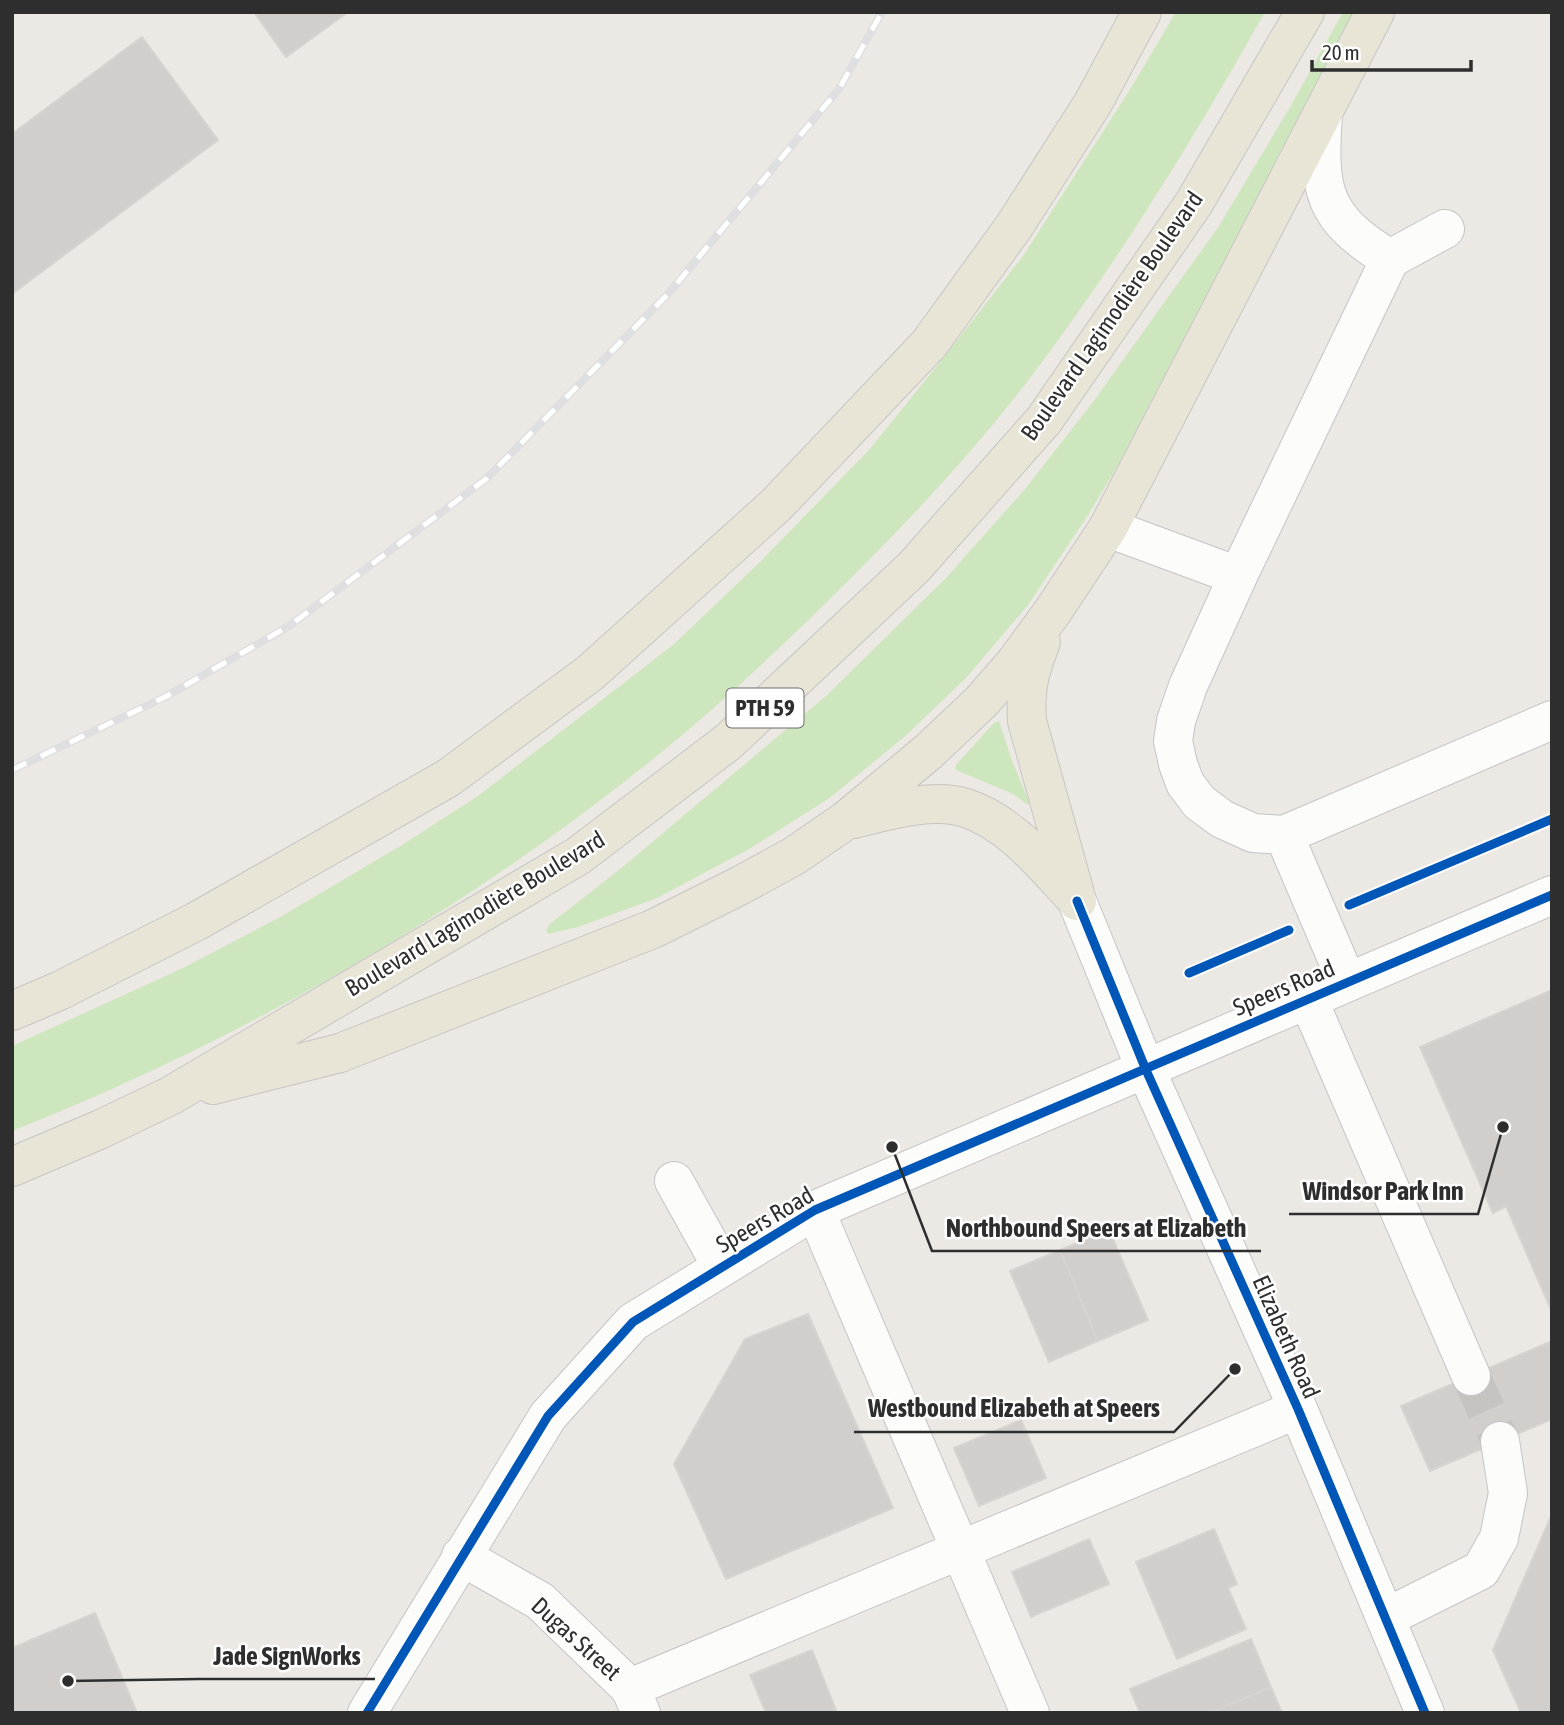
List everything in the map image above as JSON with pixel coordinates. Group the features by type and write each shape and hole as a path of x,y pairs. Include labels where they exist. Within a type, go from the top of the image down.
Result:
{"main road":[{"path":"12,1011 59,991 197,921 448,778 600,664 776,505 929,344 1029,203 1093,103 1142,12"},
{"name":"Boulevard Lagimodière Boulevard","path":"12,1167 170,1096 578,856 729,743 914,568 1044,420 1194,203 1305,12"},
{"path":"170,1096 340,1053 653,929 741,886 794,856 845,821 928,752 981,702 1015,663 1054,611 1108,528 1375,12"},
{"path":"1054,611 1029,674 1027,721 1077,901"},
{"path":"845,821 900,807 931,805 965,808 999,825 1034,854 1077,901"}],"street":[{"path":"1323,113 1321,174 1328,199 1340,221 1361,241 1390,259"},
{"path":"1445,229 1390,259 1188,686 1176,721 1173,741 1185,783 1199,802 1222,819 1253,833 1284,835 1552,720"},
{"path":"1108,528 1238,576"},
{"path":"1284,835 1347,982"},
{"name":"Speers Road","path":"367,1713 548,1416 633,1322 815,1210 1552,895"},
{"name":"Elizabeth Road","path":"1077,901 1146,1070 1298,1409 1425,1713"},
{"path":"1308,999 1471,1376"},
{"path":"674,1181 722,1266"},
{"path":"815,1210 1030,1713"},
{"path":"636,1700 961,1550 1298,1409"},
{"path":"1385,1618 1481,1570 1499,1538 1508,1493 1500,1441"},
{"name":"Dugas Street","path":"461,1556 540,1601 636,1700"}],"green space":[{"path":"1176,12 1265,12 1152,201 1092,293 1027,382 935,490 793,635 727,697 658,755 508,867 430,919 267,1013 184,1056 12,1131 12,1046 183,968 282,916 402,845 478,796 674,644 760,562 869,450 1023,256 1131,88"},
{"path":"1343,12 1353,12 1118,465 1028,605 966,678 903,738 831,797 751,848 657,898 578,927 548,934 546,930 550,924 625,865 827,695 946,578 1025,489 1093,402 1219,226"},
{"path":"999,721 1028,805 1013,794 956,770 955,766 994,723"}],"building":[{"path":"254,12 348,12 286,57"},
{"path":"142,37 218,140 12,294 12,134"},
{"path":"1552,990 1552,1312 1506,1206 1493,1213 1420,1047"},
{"path":"1109,1230 1148,1320 1098,1341 1060,1250"},
{"path":"1060,1250 1098,1341 1049,1362 1010,1271"},
{"path":"808,1314 893,1508 726,1579 674,1464 745,1339"},
{"path":"1552,1341 1552,1419 1430,1471 1401,1406"},
{"path":"1021,1420 1046,1478 979,1506 954,1448"},
{"path":"1552,1514 1552,1713 1521,1713 1493,1650"},
{"path":"1214,1529 1237,1584 1228,1588 1246,1629 1177,1659 1136,1562"},
{"path":"1089,1539 1109,1584 1031,1617 1012,1572"},
{"path":"95,1613 137,1713 12,1713 12,1648"},
{"path":"1251,1639 1271,1687 1210,1713 1140,1713 1130,1689"},
{"path":"812,1650 837,1713 766,1713 750,1675"},
{"path":"1271,1687 1282,1713 1210,1713"}],"tunnel":[{"path":"1471,1376 1500,1441"}],"railway":[{"path":"12,770 165,697 289,626 486,479 668,294 839,89 882,12"}],"cycle path":[{"path":"1349,905 1552,819"},
{"path":"367,1713 548,1416 633,1322 815,1210 1552,895"},
{"path":"1077,901 1146,1070 1298,1409 1425,1713"},
{"path":"1189,973 1289,930"}],"place":[{"name":"Windsor Park Inn","path":"1503,1127"},
{"name":"Northbound Speers at Elizabeth","path":"892,1147"},
{"name":"Westbound Elizabeth at Speers","path":"1235,1369"},
{"name":"Jade SignWorks","path":"68,1681"}]}
